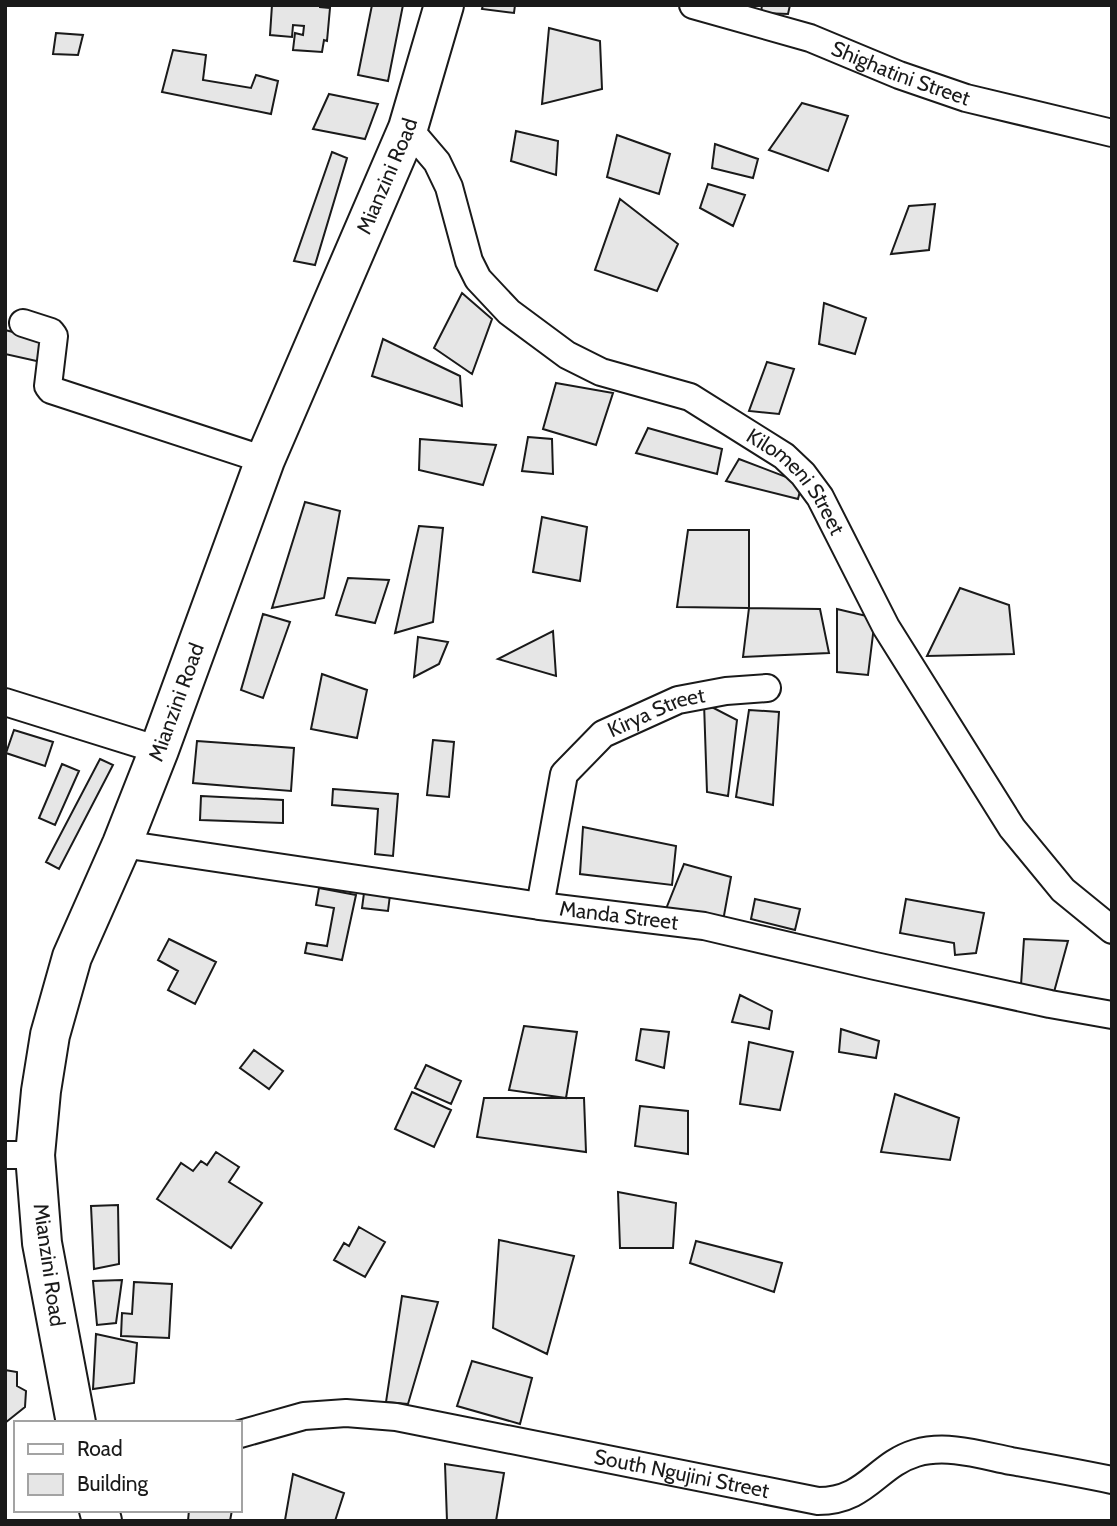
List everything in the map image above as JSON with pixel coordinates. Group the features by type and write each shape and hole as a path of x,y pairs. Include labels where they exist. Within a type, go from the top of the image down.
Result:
{"street":[{"name":"Mianzini Road","path":"76,1421 42,1243 20,1155 41,1091 50,1035 72,957 122,844 159,750 265,460 408,128 444,5"},
{"name":"Shighatini Street","path":"693,5 810,38 899,75 966,98 1112,133"},
{"name":"Kilomeni Street","path":"408,128 437,162 449,187 473,270 509,312 567,355 601,372 690,397 784,456 803,474 820,497 886,627 1012,828 1063,890 1112,930"},
{"path":"23,323 51,332 54,337 48,386 51,390 265,460"},
{"name":"Kirya Street","path":"540,906 564,774 603,734 678,699 767,688"},
{"path":"5,702 159,750"},
{"name":"Manda Street","path":"122,844 540,906 704,926 888,969 1112,1015"},
{"name":"South Ngujini Street","path":"242,1433 304,1416 346,1413 396,1417 818,1501 832,1501 856,1493 898,1460 932,1449 960,1451 1112,1480"}],"building":[{"path":"272,5 320,5 330,8 327,41 324,40 322,52 293,50 295,33 303,35 304,26 293,25 292,37 270,35"},
{"path":"372,5 403,5 388,81 358,75"},
{"path":"483,5 515,5 514,13 482,9"},
{"path":"762,5 790,5 788,14 761,13"},
{"path":"549,28 600,41 602,89 542,104"},
{"path":"56,33 83,35 78,55 53,54"},
{"path":"173,50 206,55 203,80 251,88 256,75 278,81 271,114 162,92"},
{"path":"329,94 378,104 365,139 313,129"},
{"path":"802,103 848,116 828,171 769,150"},
{"path":"516,131 558,141 556,175 511,161"},
{"path":"617,135 670,154 659,194 607,177"},
{"path":"715,144 758,159 753,178 712,168"},
{"path":"332,152 347,158 315,265 294,261"},
{"path":"708,184 745,195 733,226 700,208"},
{"path":"620,199 678,244 657,291 595,270"},
{"path":"935,204 929,250 891,254 909,206"},
{"path":"462,293 492,319 472,374 434,348"},
{"path":"824,303 866,318 855,354 819,344"},
{"path":"5,330 41,339 41,362 5,354"},
{"path":"383,339 460,376 462,406 372,376"},
{"path":"767,362 794,369 779,414 749,411"},
{"path":"556,383 613,393 596,445 543,429"},
{"path":"648,428 722,449 717,474 636,453"},
{"path":"528,437 552,439 553,474 522,471"},
{"path":"420,439 496,445 483,485 419,470"},
{"path":"739,459 802,483 798,499 726,481"},
{"path":"305,502 340,511 324,598 272,608"},
{"path":"542,517 587,527 580,581 533,572"},
{"path":"419,526 443,528 433,622 395,633"},
{"path":"688,530 749,530 749,608 677,607"},
{"path":"348,578 389,580 375,623 336,615"},
{"path":"960,588 1009,605 1014,654 927,656"},
{"path":"749,608 820,609 829,653 743,657"},
{"path":"837,609 875,618 868,675 837,672"},
{"path":"263,614 290,622 263,698 241,690"},
{"path":"553,631 556,676 498,659"},
{"path":"418,637 448,642 439,664 414,677"},
{"path":"322,674 367,690 357,738 311,729"},
{"path":"704,703 737,720 728,796 707,792"},
{"path":"749,710 779,712 773,805 736,797"},
{"path":"14,730 53,742 45,766 6,753"},
{"path":"433,740 454,742 449,797 427,795"},
{"path":"197,741 294,748 291,791 193,783"},
{"path":"100,759 113,765 59,869 46,862"},
{"path":"62,764 79,771 55,825 39,818"},
{"path":"333,789 398,794 393,856 375,854 378,809 332,805"},
{"path":"201,796 283,800 283,823 200,820"},
{"path":"583,827 676,846 672,885 580,874"},
{"path":"684,864 731,877 723,921 666,909"},
{"path":"319,888 356,895 342,960 305,953 307,943 327,946 334,908 316,905"},
{"path":"364,893 390,895 388,911 362,908"},
{"path":"755,899 800,909 795,930 751,919"},
{"path":"906,899 984,913 976,953 955,955 954,943 900,933"},
{"path":"169,939 216,962 195,1004 168,990 178,971 158,960"},
{"path":"1024,939 1068,941 1054,992 1021,985"},
{"path":"740,995 772,1011 769,1029 732,1022"},
{"path":"524,1026 577,1032 566,1098 509,1090"},
{"path":"641,1029 669,1032 664,1068 636,1060"},
{"path":"841,1029 879,1041 876,1058 839,1052"},
{"path":"749,1042 793,1052 780,1110 740,1104"},
{"path":"254,1050 283,1071 269,1089 240,1068"},
{"path":"426,1065 461,1081 451,1104 415,1088"},
{"path":"412,1092 451,1110 434,1147 395,1129"},
{"path":"895,1094 959,1118 950,1160 881,1152"},
{"path":"484,1098 584,1098 586,1152 477,1137"},
{"path":"640,1106 688,1111 688,1154 635,1146"},
{"path":"216,1152 239,1167 229,1182 262,1203 231,1248 157,1199 181,1163 193,1171 201,1161 207,1165"},
{"path":"618,1192 676,1203 673,1248 620,1248"},
{"path":"118,1205 119,1264 94,1269 91,1206"},
{"path":"359,1227 385,1242 365,1277 334,1260 344,1243 349,1246"},
{"path":"499,1240 574,1256 547,1354 493,1328"},
{"path":"696,1241 782,1263 774,1292 690,1263"},
{"path":"122,1280 116,1323 97,1325 93,1281"},
{"path":"134,1282 172,1284 169,1338 121,1336 122,1313 132,1314"},
{"path":"402,1296 438,1302 408,1404 386,1402"},
{"path":"96,1334 137,1343 134,1383 93,1389"},
{"path":"472,1361 532,1378 520,1424 457,1406"},
{"path":"5,1370 17,1372 17,1386 26,1391 25,1407 5,1423"},
{"path":"445,1464 504,1473 496,1521 447,1521"},
{"path":"293,1474 344,1493 335,1521 285,1520"},
{"path":"189,1512 232,1512 230,1521 188,1521"}]}
